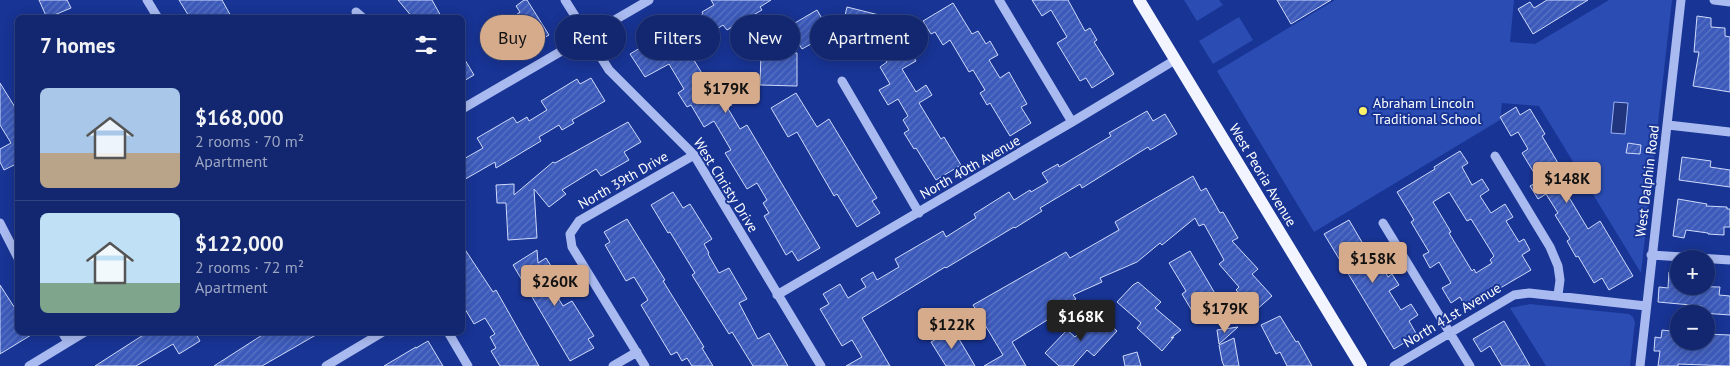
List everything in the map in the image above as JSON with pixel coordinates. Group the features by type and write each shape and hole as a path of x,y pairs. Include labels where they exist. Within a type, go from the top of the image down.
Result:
{"main road":[{"name":"West Peoria Avenue","path":"1139,0 1361,366"}],"street":[{"path":"147,0 156,15"},
{"name":"West Christy Drive","path":"565,0 574,15"},
{"path":"623,15 649,0"},
{"path":"1000,0 1072,122"},
{"name":"West Dalphin Road","path":"1640,366 1651,255 1668,125 1680,0"},
{"path":"1714,0 1730,2"},
{"path":"465,107 555,55"},
{"name":"West Christy Drive","path":"603,60 609,70 694,155 821,366"},
{"name":"North 40th Avenue","path":"778,296 1176,60"},
{"path":"842,81 919,212"},
{"path":"1668,125 1730,132"},
{"name":"North 39th Drive","path":"637,352 572,247 570,234 579,221 694,155"},
{"path":"1494,156 1550,247 1558,266 1560,280 1558,295"},
{"path":"1383,223 1470,366"},
{"path":"0,224 15,252"},
{"path":"1651,255 1730,260"},
{"name":"North 41st Avenue","path":"1394,366 1514,295 1529,293 1558,295 1646,306"},
{"path":"64,335 68,342"},
{"path":"29,366 80,335"},
{"path":"326,366 377,335"},
{"path":"450,335 468,366"},
{"path":"613,366 637,352 646,366"}],"shaded area":[{"path":"1184,0 1219,0 1223,5 1197,21"},
{"name":"Abraham Lincoln Traditional School","path":"1335,0 1514,0 1510,42 1535,44 1609,0 1672,0 1641,273 1539,106 1502,103 1500,120 1314,232 1217,71"},
{"path":"1239,17 1253,40 1213,64 1199,41"},
{"path":"1614,102 1628,103 1625,134 1611,133"},
{"path":"1530,304 1629,314 1635,322 1630,366 1546,366 1510,308"}],"building":[{"path":"39,0 67,0 71,8 54,15 46,15"},
{"path":"179,0 222,0 230,15 188,15"},
{"path":"398,0 432,0 440,15 410,15"},
{"path":"527,0 536,15 516,15 520,12 516,6"},
{"path":"711,0 771,0 760,7 762,10 753,15 730,15 730,28 727,30 723,25 720,27 720,15 701,15 702,12 714,5"},
{"path":"1032,0 1068,0 1085,31 1090,28 1097,40 1094,42 1114,74 1092,88 1086,78 1080,81 1057,43 1067,37 1051,10 1042,16"},
{"path":"1277,0 1331,0 1291,24"},
{"path":"1547,0 1588,0 1533,34 1518,9 1530,2 1534,8"},
{"path":"953,3 972,34 978,31 986,44 990,41 998,55 989,60 1000,78 1009,72 1027,104 1021,107 1031,123 1010,136 990,103 987,105 980,93 985,90 973,70 969,72 950,40 943,45 935,32 931,34 928,29 928,18"},
{"path":"847,7 879,15 845,15"},
{"path":"817,10 820,15 810,15 810,45 802,49 800,46 800,20"},
{"path":"1697,16 1711,18 1711,27 1725,28 1725,36 1730,37 1730,92 1693,86 1699,52 1694,52"},
{"path":"545,29 549,35 545,37"},
{"path":"636,50 636,60 694,60 717,98 725,93 732,105 727,107 740,129 747,125 820,248 798,261 792,251 786,255 764,216 769,213 763,203 767,200 757,183 747,189 725,153 731,150 714,121 704,127 691,105 687,107 678,93 684,89 669,64 645,77 630,54"},
{"path":"465,60 474,75 465,80"},
{"path":"761,60 797,60 797,86 760,85"},
{"path":"886,60 915,60 902,69 916,92 926,85 932,95 919,103 941,139 944,137 961,165 936,180 904,133 909,130 903,120 908,116 898,99 888,105 879,90 890,84 880,67 887,62"},
{"path":"591,78 605,101 572,120 574,123 562,130 559,125 539,137 541,141 496,168 495,162 465,179 465,158 483,148 477,138 513,117 517,123 527,117 529,121 547,110 541,101 577,79 580,84"},
{"path":"0,83 15,107 15,164 4,170 0,162 0,149 11,143 0,125"},
{"path":"796,93 817,127 829,119 877,198 872,201 880,213 857,227 837,194 834,196 797,132 788,137 771,108"},
{"path":"1516,107 1520,115 1530,109 1545,134 1542,136 1574,190 1567,194 1588,229 1600,221 1633,276 1609,290 1602,278 1594,283 1578,256 1576,257 1567,241 1570,239 1555,215 1558,213 1546,194 1538,199 1530,186 1539,181 1522,153 1528,149 1518,132 1511,136 1500,117"},
{"path":"1147,111 1153,121 1165,114 1177,134 1150,150 1148,147 1082,188 1080,184 1040,208 1042,211 1015,228 945,267 862,318 890,366 846,366 862,357 852,340 842,346 820,309 829,304 823,294 840,284 848,298 866,287 861,279 873,272 877,280 899,267 895,259 943,231 946,237 976,218 974,214 1009,192 1014,200 1030,190 1031,192 1048,182 1042,173 1058,164 1059,167 1111,136 1109,133"},
{"path":"628,122 641,142 624,152 629,160 601,176 596,169 562,190 566,194 549,207 534,189 537,238 508,240 506,203 497,203 496,185 514,184 514,195 553,162 555,163"},
{"path":"1628,143 1641,145 1640,154 1626,153"},
{"path":"1460,151 1468,163 1462,167 1472,185 1482,179 1489,190 1480,196 1491,213 1505,204 1513,217 1506,221 1519,242 1524,239 1530,250 1522,255 1531,270 1466,308 1460,297 1451,303 1442,288 1451,283 1439,262 1430,268 1423,255 1429,252 1411,222 1414,220 1397,192 1435,169 1434,167","holes":["1449,192 1467,221 1471,219 1494,256 1490,260 1492,263 1476,273 1474,269 1472,271 1433,202"]},
{"path":"1682,157 1711,161 1710,167 1730,170 1730,187 1679,180"},
{"path":"1193,176 1201,191 1206,188 1220,213 1223,212 1238,238 1232,241 1258,269 1252,274 1272,296 1255,311 1236,290 1239,287 1219,264 1224,260 1204,224 1199,226 1195,218 1162,245 1160,243 1137,262 1100,278 1102,282 1073,295 1076,299 1051,314 1052,317 1012,342 1026,366 984,366 1003,355 973,305 1066,252 1070,258 1119,230 1115,222"},
{"path":"673,192 683,208 690,204 712,239 704,244 719,273 729,268 747,299 739,303 758,339 769,333 788,366 753,366 732,332 729,334 692,275 695,273 651,205"},
{"path":"1678,199 1707,204 1706,206 1727,207 1727,209 1730,209 1730,227 1724,227 1724,235 1686,230 1684,238 1673,236"},
{"path":"627,219 665,280 663,281 704,347 702,348 713,366 692,366 687,358 682,361 677,352 671,355 641,305 648,300 634,277 626,281 605,245 610,242 604,232"},
{"path":"1349,220 1366,249 1371,247 1388,277 1392,274 1399,285 1389,291 1401,310 1411,304 1418,315 1409,321 1417,335 1394,349 1324,234"},
{"path":"465,250 493,292 496,290 539,366 500,366 491,351 496,348 490,337 495,334 485,318 474,324 465,309"},
{"path":"537,250 538,263 546,258 558,277 549,283 563,306 572,301 594,336 588,339 594,348 570,361 513,265"},
{"path":"1190,251 1223,307 1198,321 1182,294 1186,291 1169,263"},
{"path":"1669,272 1670,295 1715,295 1715,287 1720,287 1719,295 1730,296 1730,315 1715,314 1715,305 1658,302 1659,287 1668,288"},
{"path":"1138,282 1161,302 1155,308 1181,330 1171,338 1174,337 1162,351 1137,328 1141,323 1117,302"},
{"path":"0,285 15,308 15,335 31,335 0,354"},
{"path":"1097,313 1117,331 1094,356 1087,350 1073,366 1059,366 1045,353 1067,330 1075,337"},
{"path":"1280,316 1296,342 1298,341 1312,366 1287,366 1280,352 1276,354 1261,325"},
{"path":"1504,321 1530,366 1502,366 1490,346 1481,352 1473,339"},
{"path":"1238,327 1219,344 1217,330"},
{"path":"953,329 975,366 946,366 931,342"},
{"path":"1662,330 1670,331 1670,350 1715,350 1715,334 1730,335 1730,366 1678,364 1678,366 1658,366 1660,351 1654,351 1655,337 1661,338"},
{"path":"143,335 197,335 200,341 179,354 173,344 136,366 95,366"},
{"path":"262,335 316,335 262,366 214,366"},
{"path":"1234,338 1239,366 1224,366 1219,345"},
{"path":"428,341 443,366 384,366 416,347"},
{"path":"1137,352 1141,366 1125,366 1123,356"}],"place":[{"name":"Abraham Lincoln Traditional School","path":"1363,111"}]}
